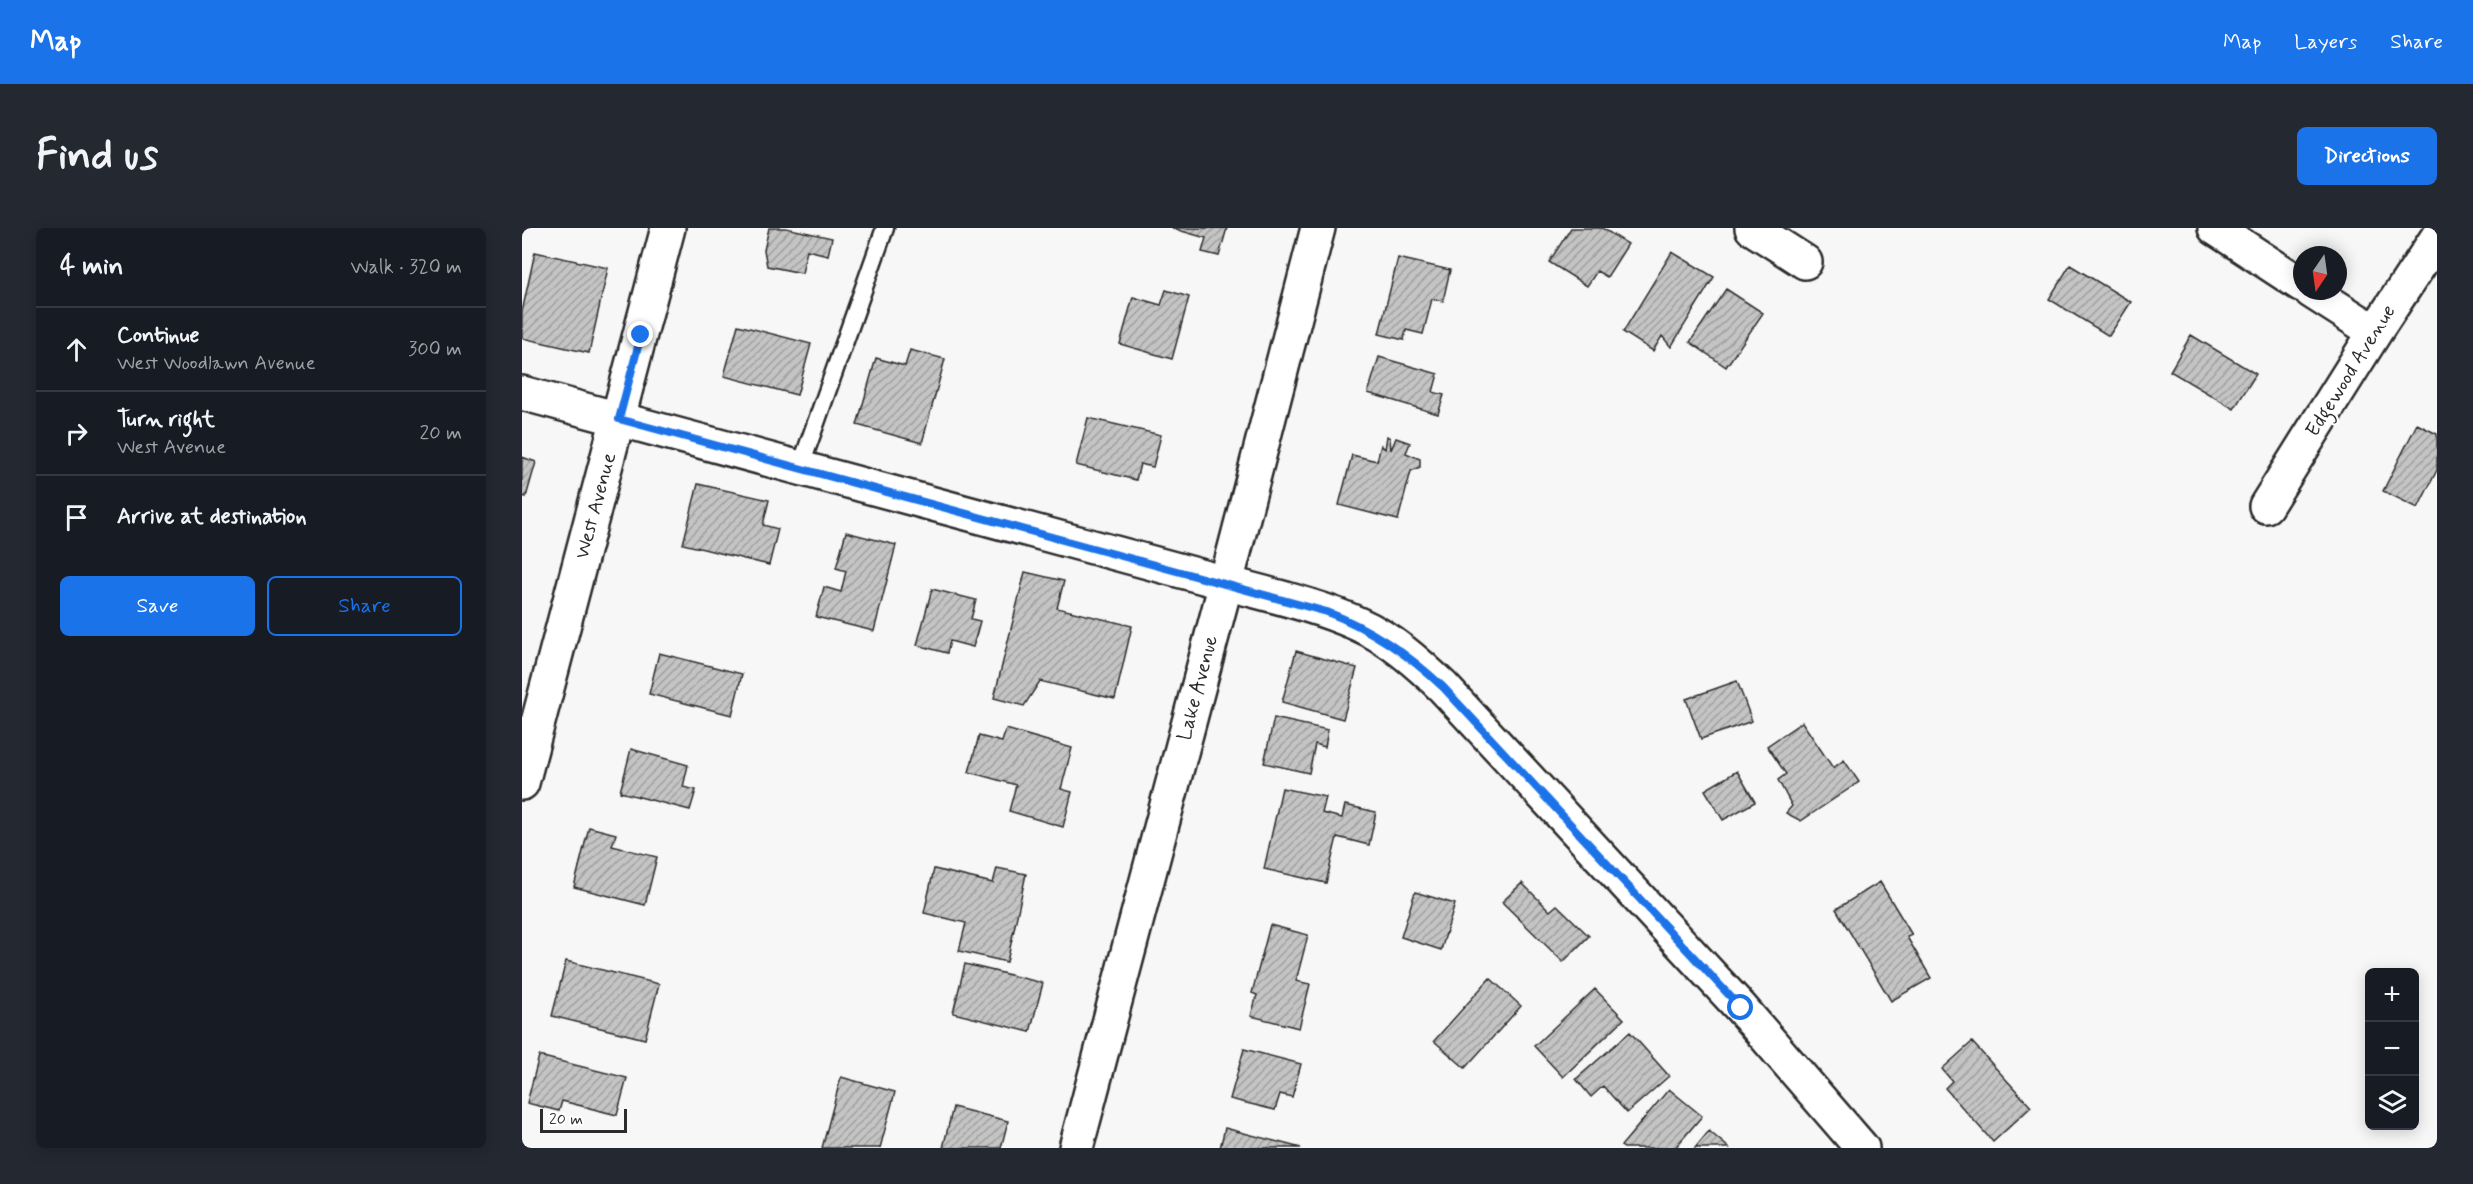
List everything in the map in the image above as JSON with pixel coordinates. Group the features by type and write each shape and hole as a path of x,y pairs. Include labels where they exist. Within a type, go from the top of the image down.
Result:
{"street":[{"name":"West Avenue","path":"522,783 668,228"},
{"name":"Lake Avenue","path":"1076,1148 1318,228"},
{"path":"1752,228 1805,262"},
{"path":"2215,228 2293,279"},
{"name":"Edgewood Avenue","path":"2266,506 2374,332 2437,238"},
{"path":"2325,300 2374,332"},
{"path":"522,393 1226,583 1327,612 1360,625 1391,643 1419,664 1443,687 1741,1008 1862,1148"}],"lane":[{"path":"800,468 885,228"}],"building":[{"path":"769,228 786,228 832,238 828,255 807,250 802,273 767,266 764,250"},
{"path":"1171,228 1227,228 1219,256 1202,252 1206,238"},
{"path":"1571,228 1602,228 1628,244 1607,277 1597,271 1587,286 1549,262"},
{"path":"535,252 608,268 589,353 522,338 522,312"},
{"path":"1672,252 1714,277 1671,347 1662,336 1653,351 1623,332"},
{"path":"1398,258 1450,270 1443,301 1432,299 1423,334 1406,330 1404,340 1379,334"},
{"path":"2070,265 2131,302 2109,336 2049,299"},
{"path":"1726,289 1763,313 1726,367 1690,342"},
{"path":"1166,290 1189,297 1172,359 1120,344 1133,297 1161,305"},
{"path":"738,325 811,344 797,395 724,376"},
{"path":"2191,335 2256,374 2234,409 2170,371"},
{"path":"910,350 945,359 922,443 857,425 876,358 905,366"},
{"path":"1379,357 1438,374 1433,392 1444,395 1438,414 1368,393"},
{"path":"1088,418 1161,435 1153,467 1140,464 1136,480 1076,465"},
{"path":"2417,424 2437,434 2437,470 2418,508 2383,491"},
{"path":"1387,436 1390,438 1391,450 1396,438 1410,443 1406,453 1420,459 1420,467 1411,471 1398,520 1339,505 1352,455 1377,461 1381,445 1385,449"},
{"path":"522,457 536,462 526,497 522,496"},
{"path":"698,484 769,500 763,525 778,529 769,565 683,544"},
{"path":"846,532 896,545 874,631 816,617 824,587 841,592 846,571 836,568"},
{"path":"1025,572 1064,581 1057,608 1132,626 1115,699 1040,681 1024,706 994,698"},
{"path":"932,589 976,600 971,619 980,621 973,647 950,641 947,653 917,645"},
{"path":"1296,651 1357,668 1343,719 1282,702"},
{"path":"659,653 742,674 732,715 649,694"},
{"path":"1737,681 1752,721 1701,739 1686,699"},
{"path":"1274,718 1328,730 1325,747 1315,744 1309,773 1264,763"},
{"path":"1802,722 1833,768 1844,760 1859,782 1801,821 1786,813 1792,806 1778,780 1786,774 1767,746"},
{"path":"1006,729 1072,748 1061,789 1072,792 1063,827 1009,811 1016,785 969,772 979,736 1002,742"},
{"path":"631,749 688,765 683,787 696,790 690,810 620,792"},
{"path":"1737,771 1755,802 1723,820 1705,790"},
{"path":"1282,788 1326,797 1322,813 1342,818 1345,805 1376,812 1369,845 1337,837 1326,883 1264,869"},
{"path":"589,827 616,834 612,846 657,857 645,905 574,887"},
{"path":"997,868 1026,874 1007,962 959,951 966,923 924,913 934,869 993,883"},
{"path":"1880,882 1912,935 1907,937 1931,978 1891,1001 1836,909"},
{"path":"1522,883 1550,911 1557,905 1589,936 1563,962 1502,902"},
{"path":"1415,892 1455,904 1441,950 1401,937"},
{"path":"1270,925 1308,935 1296,981 1310,984 1299,1028 1251,1016 1257,995 1252,993"},
{"path":"566,961 659,984 645,1039 552,1016"},
{"path":"965,964 1043,983 1030,1032 953,1013"},
{"path":"1490,978 1521,1006 1465,1068 1434,1041"},
{"path":"1595,989 1624,1019 1563,1077 1534,1046"},
{"path":"1630,1032 1669,1076 1627,1113 1603,1086 1591,1097 1576,1079"},
{"path":"1972,1042 2031,1107 1993,1142 1945,1088 1952,1081 1942,1069"},
{"path":"1244,1049 1301,1064 1292,1097 1280,1094 1275,1110 1230,1099"},
{"path":"539,1056 627,1078 617,1115 562,1101 559,1111 527,1103"},
{"path":"841,1077 895,1092 880,1148 822,1148"},
{"path":"1669,1089 1702,1116 1675,1148 1624,1148 1621,1146"},
{"path":"953,1107 1008,1121 1001,1148 943,1148"},
{"path":"1225,1128 1301,1148 1220,1148"},
{"path":"1709,1131 1729,1148 1695,1148"}],"route":[{"path":"641,335 619,419 1327,612 1360,625 1391,643 1419,664 1443,687 1741,1008"}]}
